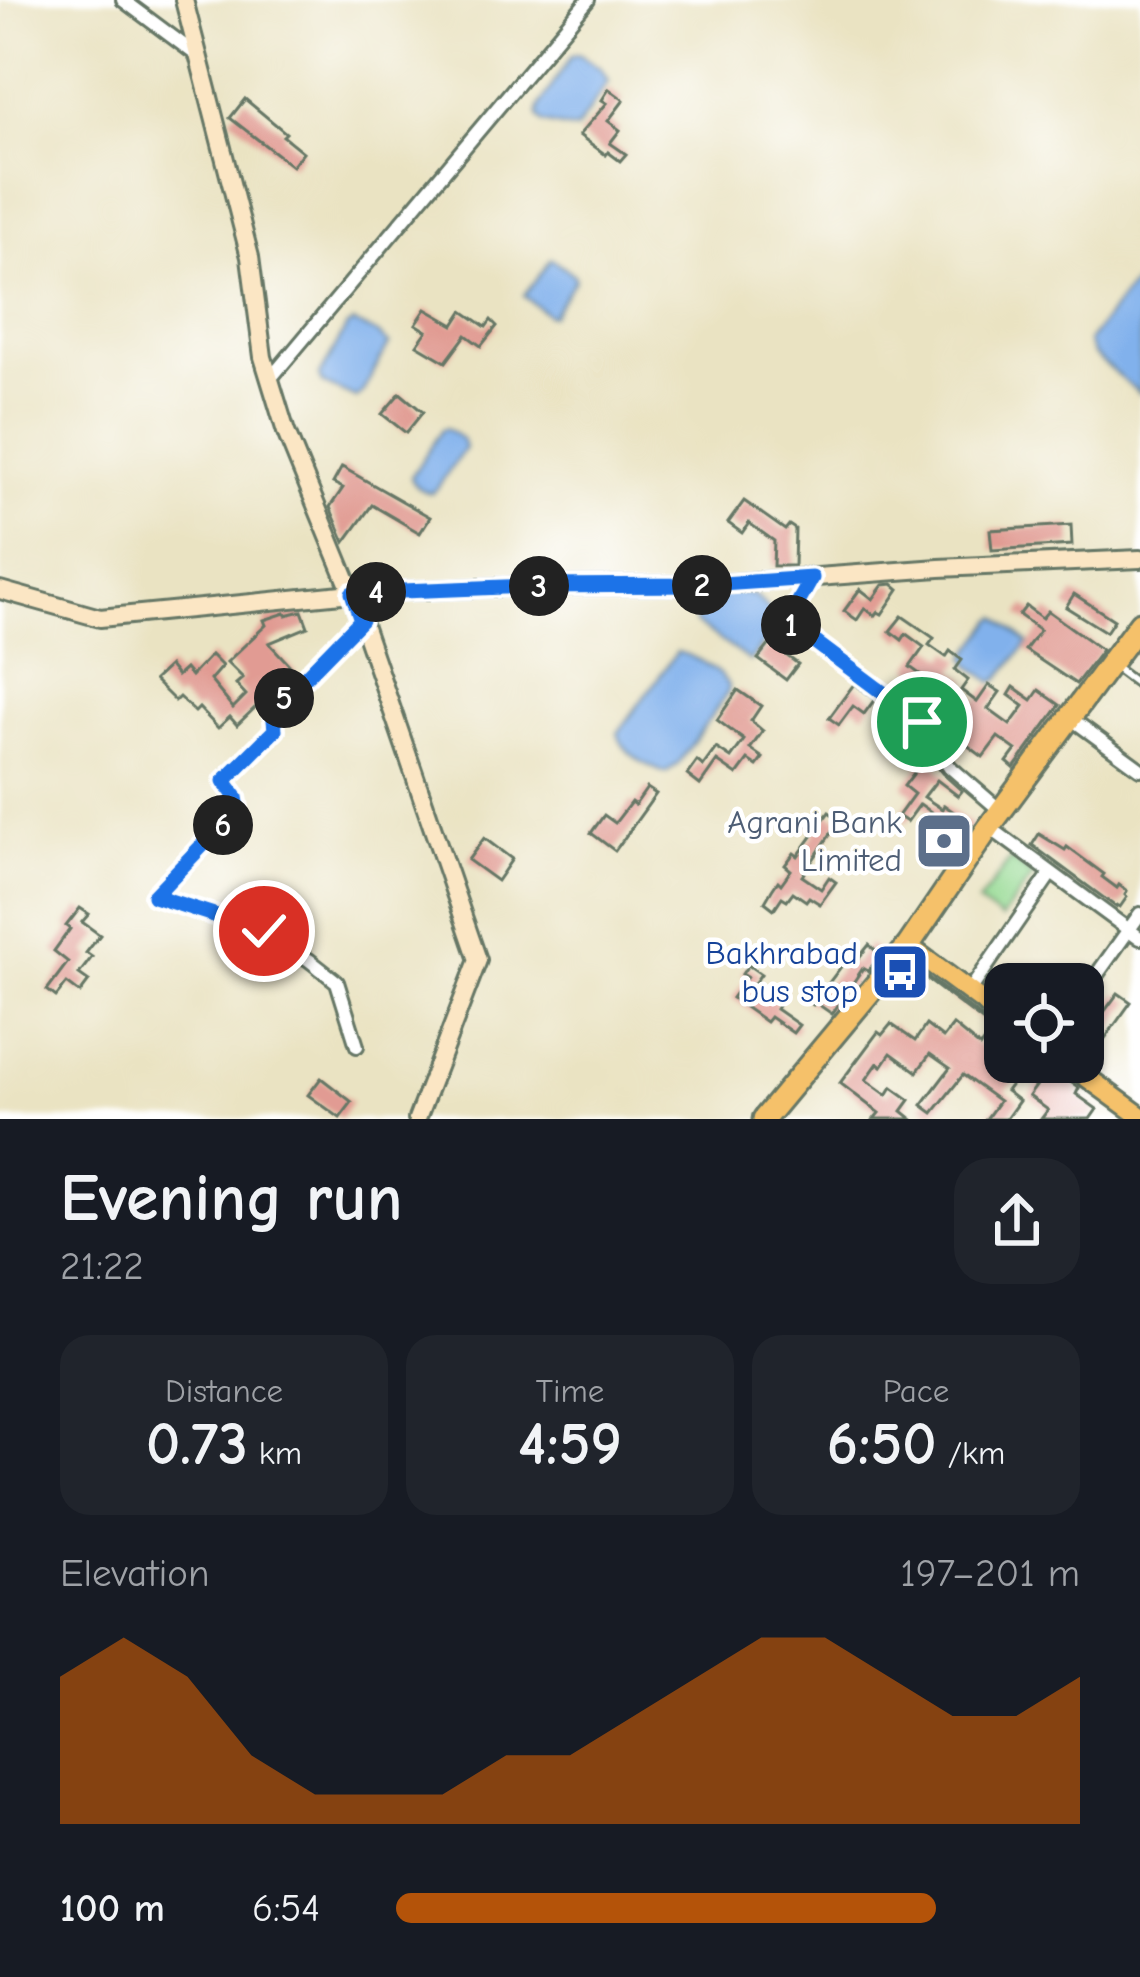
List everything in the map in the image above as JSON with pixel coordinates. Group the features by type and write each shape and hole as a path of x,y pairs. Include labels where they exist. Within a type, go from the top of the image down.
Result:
{"highway":[{"path":"764,1119 908,946 1140,623"}],"main road":[{"path":"184,0 250,257 263,357 286,432 352,593 478,960 417,1119"},
{"path":"0,590 100,618 352,593 707,585 1140,559"},
{"path":"908,946 984,1003"},
{"path":"1097,1083 1138,1111"}],"street":[{"path":"123,0 199,56"},
{"path":"270,379 588,0"},
{"path":"812,578 789,619 791,624 914,715 995,819 1051,873 1134,934"},
{"path":"357,1046 338,982 309,960 264,931 154,896 238,808 224,781 275,730 273,710 361,620"},
{"path":"1069,717 1140,769"},
{"path":"969,992 1051,873"},
{"path":"1104,969 1134,934 1140,914"}],"lane":[{"path":"1110,664 1140,686"}],"green space":[{"path":"1011,859 1033,876 1001,919 978,903"}],"water":[{"path":"579,54 601,69 608,81 576,130 543,123 539,107 572,55"},
{"path":"551,259 575,279 548,315 524,296"},
{"path":"1140,278 1140,394 1093,354 1088,342"},
{"path":"354,323 389,344 356,398 322,383 320,376 347,326"},
{"path":"446,428 462,439 465,448 432,493 419,488 411,477"},
{"path":"704,594 754,595 777,618 775,628 750,661 695,623 696,607"},
{"path":"998,617 1028,643 993,682 966,657"},
{"path":"677,652 706,665 729,686 678,764 666,773 630,753 618,733"}],"building":[{"path":"609,89 624,100 608,121 620,130 610,143 626,154 620,161 579,135 607,103 602,100"},
{"path":"245,99 303,152 292,166 230,118"},
{"path":"426,309 454,325 463,311 486,327 491,320 497,326 481,346 466,335 446,362 417,345 427,331 416,324"},
{"path":"400,393 423,412 406,433 382,414"},
{"path":"342,467 430,517 420,533 372,505 345,542 330,507 343,488 333,483"},
{"path":"744,501 785,530 789,525 795,529 794,566 773,566 774,541 749,523 742,533 728,523"},
{"path":"1071,525 1072,545 992,550 990,530"},
{"path":"883,585 899,589 882,614 875,616 865,608 857,620 844,611 860,589 873,599"},
{"path":"1074,594 1114,620 1106,632 1066,607"},
{"path":"1026,606 1042,618 1048,611 1102,650 1076,684 1025,650 1040,630 1019,615"},
{"path":"302,611 308,627 269,643 296,672 237,725 230,717 218,728 199,708 195,712 179,697 175,701 154,680 169,666 177,676 185,669 191,676 211,655 222,666 210,680 233,708 246,695 236,684 243,678 227,662 266,625 264,620"},
{"path":"902,616 934,638 929,645 946,657 950,651 962,660 955,670 968,680 961,690 977,702 989,685 1000,692 988,709 1010,725 1024,706 1009,695 1014,687 1032,700 1039,690 1060,705 1014,768 1007,762 1016,750 998,737 983,757 963,742 957,751 916,704 932,683 910,667 924,647 906,634 902,640 890,631"},
{"path":"786,634 796,644 787,656 798,664 786,680 758,659"},
{"path":"854,684 875,699 864,714 853,706 839,725 829,718"},
{"path":"738,690 761,706 751,721 763,731 750,749 763,758 757,766 748,760 737,775 717,761 700,785 687,775 697,761 703,766 716,748 731,758 744,740 717,720"},
{"path":"925,749 962,791 958,796 937,780 924,797 972,825 951,857 926,839 941,819 920,804 907,822 898,816 914,794 904,786"},
{"path":"647,788 656,794 615,851 591,833 604,815 615,823"},
{"path":"829,812 840,820 802,876 821,889 829,877 836,882 820,904 793,892 787,900 782,897 774,909 765,902 791,870 785,865 816,831 807,824 812,817 821,823"},
{"path":"1039,834 1067,847 1127,891 1120,907 1032,845"},
{"path":"484,838 512,859 497,881 468,860"},
{"path":"80,908 89,914 82,922 100,935 86,953 92,957 79,974 89,981 80,993 67,983 56,997 47,990 68,962 54,951"},
{"path":"869,945 881,955 868,971 863,968 832,1014 806,1000 815,987 822,992 846,960 853,965"},
{"path":"748,965 761,974 753,985 799,1025 793,1033 770,1017 766,1022 732,998 747,977 742,974"},
{"path":"911,965 984,1022 916,971 911,978 905,973"},
{"path":"1118,993 1131,1002 1104,1040 1104,1012"},
{"path":"891,1024 915,1041 926,1025 943,1038 953,1025 980,1047 984,1041 984,1083 1012,1083 1006,1091 1019,1101 1006,1119 986,1119 999,1101 963,1075 933,1113 922,1105 950,1068 930,1054 917,1072 891,1053 866,1080 887,1095 892,1087 910,1100 902,1111 912,1119 874,1119 879,1113 840,1083 878,1032 882,1035"},
{"path":"321,1078 352,1102 340,1118 308,1095"},
{"path":"1038,1083 1072,1083 1079,1088 1076,1094 1097,1109 1090,1119 1041,1119 1048,1110 1029,1096"}],"place":[{"name":"Agrani Bank Limited","path":"944,841"},
{"name":"Bakhrabad bus stop","path":"900,972"}],"route":[{"path":"264,931 154,896 238,808 224,781 275,730 273,710 361,620 352,593 812,578 789,619 791,624 922,722"}]}
